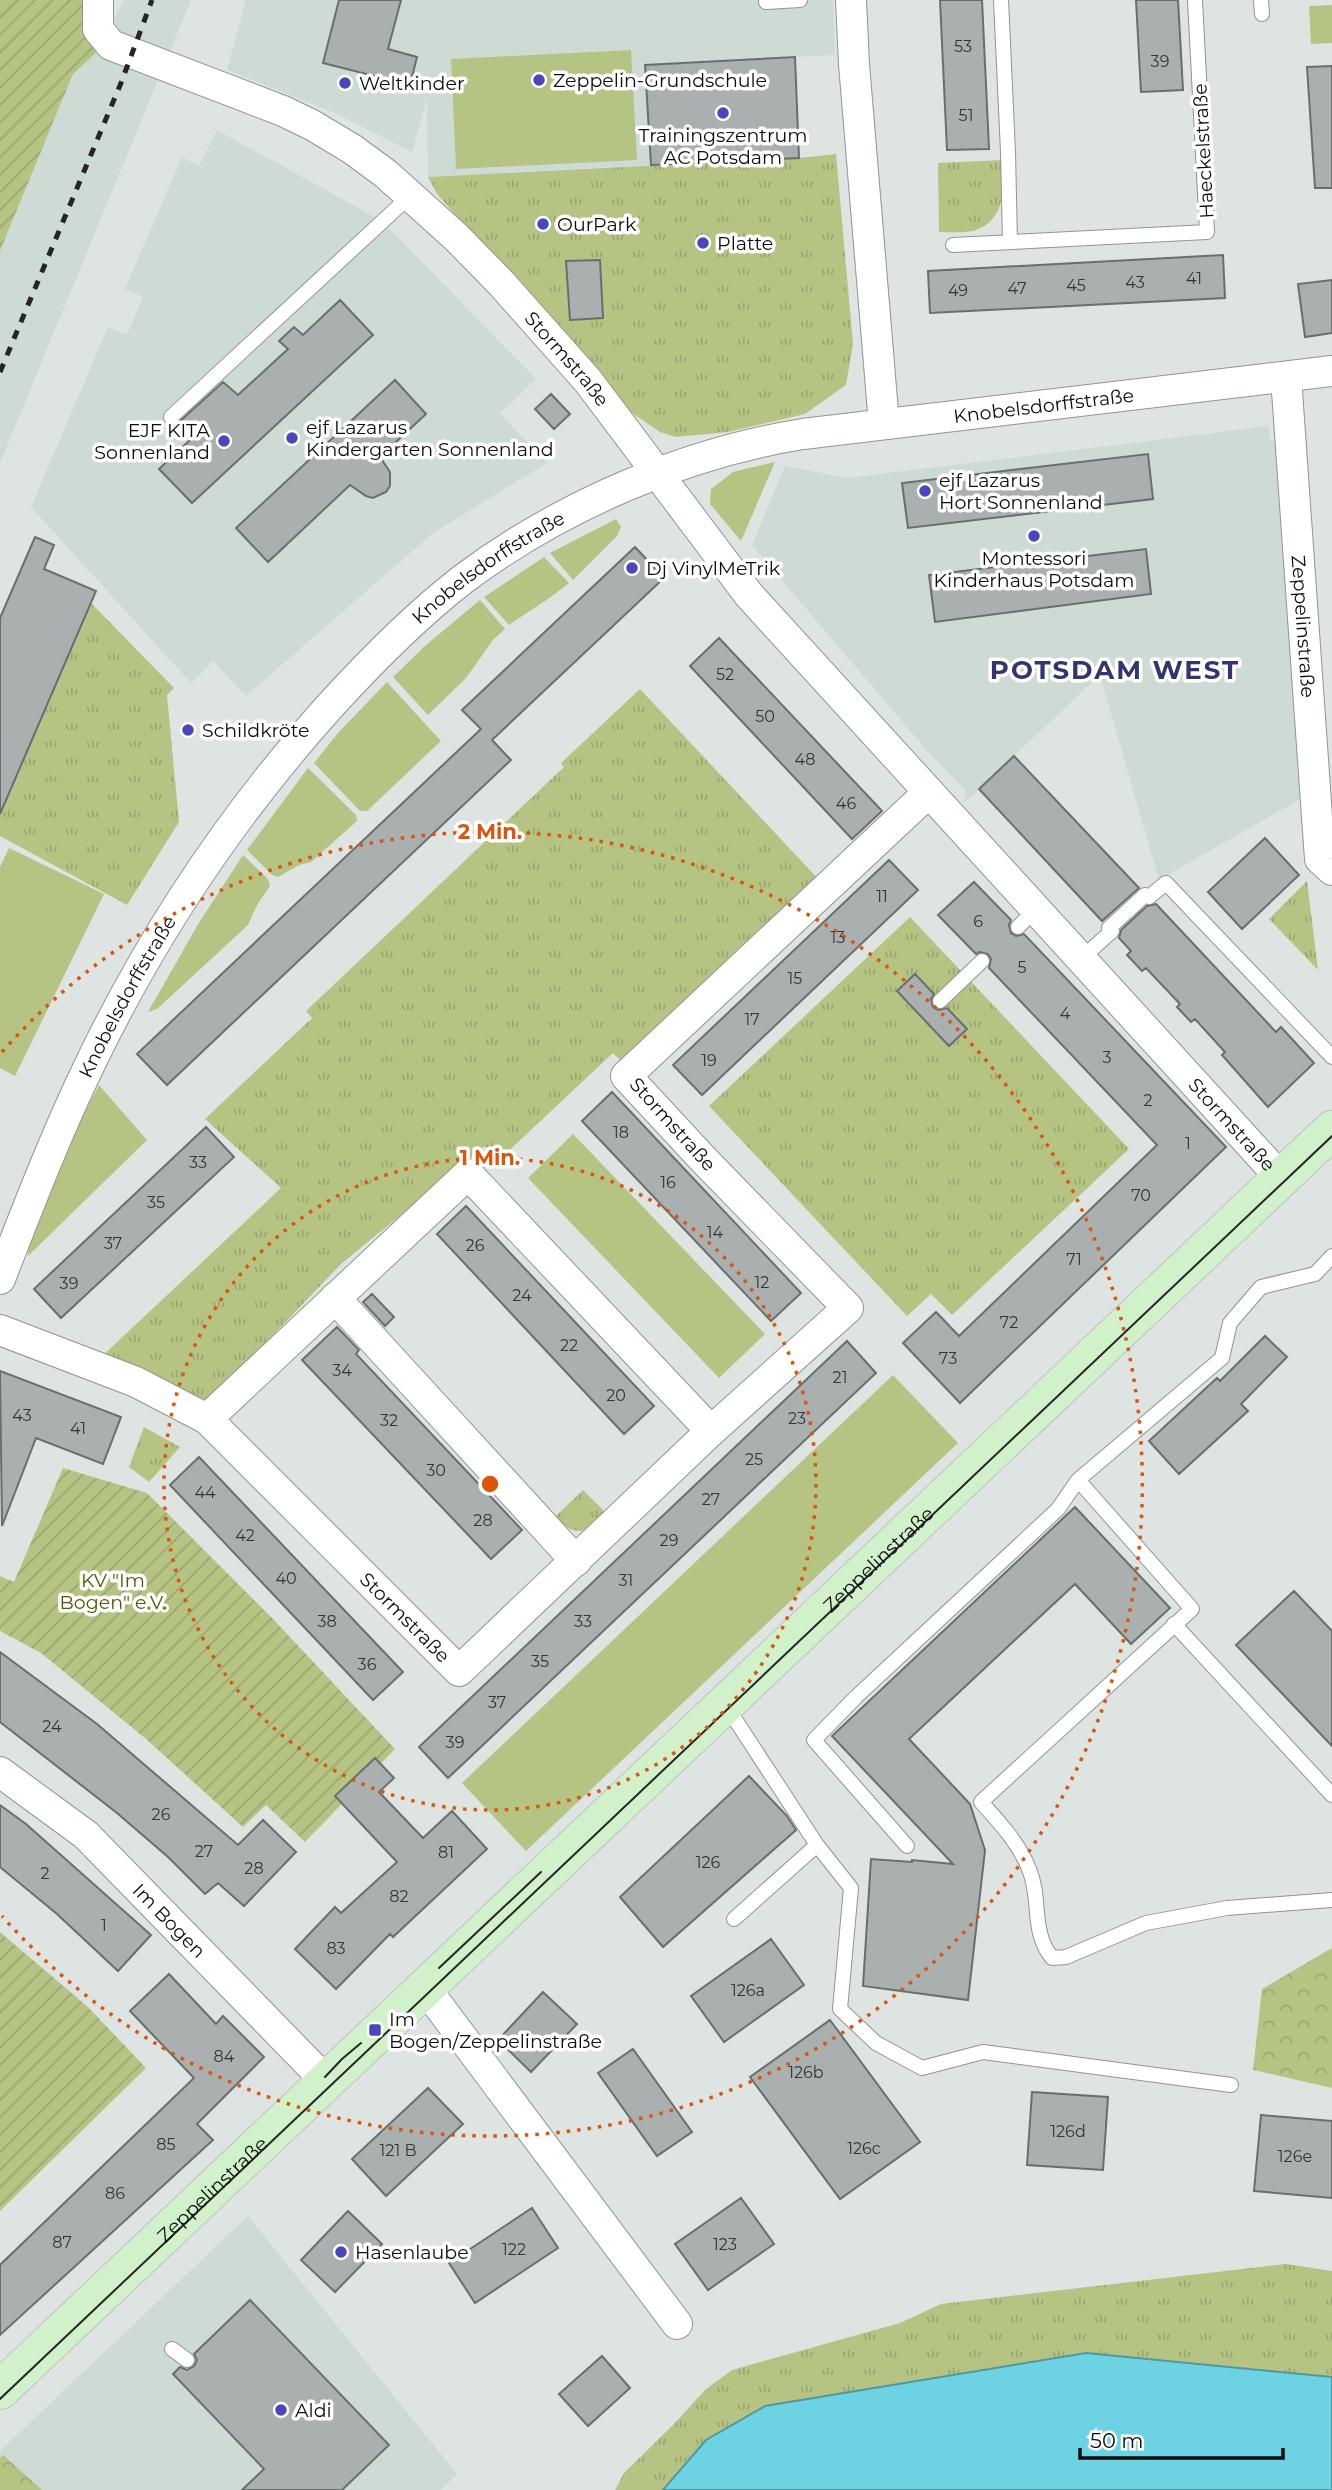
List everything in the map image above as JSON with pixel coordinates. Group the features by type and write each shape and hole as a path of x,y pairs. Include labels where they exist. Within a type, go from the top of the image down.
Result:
{"main road":[{"name":"Zeppelinstraße","path":"0,2390 1332,1130"}],"street":[{"name":"Stormstraße","path":"98,0 98,29 111,46 283,111 352,149 411,195 501,283 588,381 749,595 929,792 1027,918 1082,958 1281,1178"},
{"path":"851,0 884,424"},
{"name":"Knobelsdorffstraße","path":"0,1279 48,1157 90,1063 120,1006 196,879 294,746 371,661 463,579 529,536 657,472 788,436 1332,371"},
{"name":"Zeppelinstraße","path":"1286,377 1320,859 1332,870"},
{"name":"Stormstraße","path":"0,1330 136,1382 207,1419 458,1671 712,1431 848,1308 626,1076 929,792"},
{"path":"207,1419 468,1174 712,1431"},
{"path":"335,1298 576,1561"},
{"name":"Im Bogen","path":"0,1772 86,1835 326,2081"},
{"path":"426,1989 677,2323"}],"lane":[{"path":"766,2 800,0"},
{"path":"1001,0 1010,242"},
{"name":"Haeckelstraße","path":"953,245 1207,232 1195,0"},
{"path":"171,417 411,195"},
{"path":"1082,958 1110,929 1166,883 1332,1057"},
{"path":"940,1001 982,961"},
{"path":"907,1846 814,1740 856,1697 1058,1509 1078,1480 1223,1358 1230,1323 1261,1287 1315,1274 1332,1256"},
{"path":"1078,1480 1192,1609 981,1802 1006,1831 1029,1868 1043,1946 1052,1958 1066,1957 1146,1923 1227,1908 1332,1900"},
{"path":"1174,1624 1332,1795"},
{"path":"724,1703 817,1845 851,1888 841,2009 876,2043 922,2068 983,2052 1231,2085"},
{"path":"734,1919 817,1845"},
{"path":"172,2349 187,2360"}],"shaded area":[{"path":"124,0 191,0 0,463 0,251 73,74 96,53"},
{"name":"Zeppelin-Grundschule","path":"246,0 833,0 835,55 646,65 651,165 428,177 427,99 412,152 337,114 227,70"},
{"name":"ejf Lazarus Kindergarten Sonnenland","path":"217,130 382,221 536,379 500,413 547,463 433,533 246,696 213,661 191,683 31,507 108,327 127,335 143,297 125,289 182,157 199,166"},
{"path":"1268,426 1271,441 1280,440 1304,797 1159,880 1100,675 963,804 966,791 929,753 752,545 785,466 847,478"},
{"path":"248,2216 457,2474 441,2490 0,2490 0,2451"}],"green space":[{"path":"0,0 89,0 84,20 96,53 73,74 0,251"},
{"path":"1332,5 1332,43 1311,44 1309,6"},
{"path":"631,50 637,160 456,169 451,59"},
{"path":"836,154 853,344 846,385 805,414 728,432 676,437 660,432 629,411 437,194 428,177 799,158"},
{"path":"1003,160 1003,192 992,220 973,231 939,232 938,163"},
{"path":"775,462 741,541 710,504 711,489 733,472"},
{"path":"616,519 621,527 617,536 573,580 550,553"},
{"path":"544,557 569,583 509,625 484,597"},
{"path":"480,600 505,629 493,640 466,678 428,715 393,677"},
{"path":"91,603 174,688 167,695 179,822 127,905 0,836 0,814"},
{"path":"387,682 441,741 367,811 360,811 314,763 338,733"},
{"path":"640,689 823,884 622,1062 613,1053 499,1160 485,1146 341,1264 210,1401 98,1360 281,1188 205,1119 312,1018 306,1011 564,767 561,763"},
{"path":"308,768 356,815 357,821 311,862 299,865 278,877 272,875 247,850"},
{"path":"9,848 104,894 15,1076 0,1068 0,867"},
{"path":"243,855 268,879 270,886 248,925 157,1009 148,1012 197,926"},
{"path":"1307,881 1318,970 1269,919"},
{"path":"910,917 1129,1149 952,1315 931,1294 907,1316 709,1106"},
{"path":"99,1085 147,1140 28,1256 29,1235 58,1163"},
{"path":"573,1134 765,1334 719,1378 528,1178"},
{"path":"893,1375 958,1443 526,1851 462,1783"},
{"path":"144,1427 180,1447 149,1482 129,1467"},
{"name":"KV \"Im Bogen\" e.V.","path":"63,1468 147,1493 273,1619 395,1749 305,1842 266,1805 243,1827 146,1739 41,1653 0,1631 0,1576 14,1582"},
{"path":"583,1490 607,1514 587,1528 576,1531 555,1517"},
{"path":"0,1932 88,2007 146,2068 0,2211"},
{"path":"1332,1948 1332,2088 1253,2070 1262,1989"},
{"path":"1286,2264 1332,2271 1332,2377 1086,2353 706,2440 663,2490 615,2490 624,2473 706,2389 732,2370 900,2323 941,2304"},
{"path":"3,2455 42,2490 0,2490 0,2458"}],"water":[{"path":"1086,2353 1332,2377 1332,2490 663,2490 706,2440 765,2406"}],"building":[{"path":"339,0 401,0 388,49 417,57 410,85 323,63"},
{"path":"940,0 982,0 989,149 947,150"},
{"path":"1136,0 1178,0 1183,90 1141,92"},
{"name":"Trainingszentrum AC Potsdam","path":"795,57 799,158 651,165 645,65"},
{"path":"1332,66 1332,188 1315,188 1307,67"},
{"path":"1223,255 1225,298 930,313 928,271"},
{"path":"600,260 603,318 570,320 566,261"},
{"path":"1332,280 1332,333 1305,337 1298,284"},
{"path":"340,300 373,335 192,503 159,469 190,440 178,423 223,382 238,395 288,349 279,341 294,327 303,335"},
{"path":"395,380 426,414 380,457 390,472 390,486 386,492 373,498 350,485 268,562 236,528"},
{"path":"551,394 570,414 554,429 535,409"},
{"path":"1148,454 1153,499 908,528 902,483"},
{"path":"35,537 54,545 44,569 96,591 0,814 0,618"},
{"path":"635,547 664,578 492,740 511,760 167,1085 137,1054 481,729 462,710"},
{"path":"1146,549 1151,594 935,622 929,575"},
{"path":"719,638 882,811 852,839 690,666"},
{"path":"1014,756 1139,888 1102,921 979,789"},
{"path":"1265,838 1299,875 1242,929 1208,892"},
{"path":"889,860 918,890 702,1095 673,1065"},
{"path":"974,882 1011,920 1011,933 1016,936 1024,934 1226,1147 960,1403 903,1343 936,1312 959,1336 1157,1145 989,968 991,959 988,954 976,954 938,915"},
{"path":"1156,904 1276,1032 1281,1027 1314,1063 1268,1107 1222,1055 1225,1052 1195,1019 1191,1022 1177,1007 1180,1004 1146,968 1142,971 1127,955 1131,951 1119,938 1121,930 1147,906"},
{"path":"915,974 934,994 931,999 933,1007 938,1010 947,1008 967,1029 949,1046 897,991"},
{"path":"612,1092 801,1293 771,1321 582,1121"},
{"path":"206,1127 234,1157 61,1318 34,1289"},
{"path":"466,1206 654,1406 624,1434 437,1234"},
{"path":"372,1294 394,1317 385,1326 363,1302"},
{"path":"337,1327 359,1350 356,1354 522,1530 491,1559 302,1360"},
{"path":"1265,1336 1287,1357 1241,1404 1248,1411 1179,1474 1149,1441 1217,1378 1220,1381"},
{"path":"847,1341 876,1373 448,1778 419,1747"},
{"path":"0,1371 121,1417 103,1464 36,1438 2,1526"},
{"path":"199,1457 403,1672 373,1700 170,1485"},
{"path":"1075,1507 1170,1608 1131,1644 1075,1584 909,1739 970,1804 985,1850 968,2000 863,1986 871,1859 953,1864 832,1736"},
{"path":"1294,1591 1332,1631 1332,1746 1236,1645"},
{"path":"0,1652 97,1724 238,1845 263,1820 296,1852 244,1906 218,1883 205,1894 168,1857 117,1813 0,1722"},
{"path":"375,1758 394,1778 379,1792 423,1838 452,1811 487,1849 393,1937 390,1934 336,1989 295,1949 335,1907 341,1913 397,1862 335,1796"},
{"path":"749,1776 787,1816 796,1830 663,1947 620,1897"},
{"path":"0,1805 26,1824 151,1935 118,1971 57,1914 0,1867"},
{"path":"771,1939 804,1985 724,2042 691,1996"},
{"path":"169,1974 216,2024 223,2016 264,2057 197,2124 213,2140 0,2335 0,2265 194,2078 130,2011"},
{"path":"543,1992 577,2024 531,2072 498,2040"},
{"path":"830,2020 920,2142 840,2199 750,2077"},
{"path":"633,2049 692,2132 657,2156 598,2073"},
{"path":"428,2088 463,2124 386,2196 352,2159"},
{"path":"1032,2092 1108,2097 1103,2170 1027,2165"},
{"path":"1261,2115 1332,2121 1332,2198 1254,2191"},
{"path":"741,2198 774,2244 708,2290 675,2244"},
{"path":"532,2208 558,2248 475,2303 449,2263"},
{"name":"Hasenlaube","path":"348,2211 382,2244 335,2292 301,2260"},
{"name":"Aldi","path":"250,2300 389,2445 342,2490 242,2490 264,2469 173,2374 180,2367 187,2370 194,2366 197,2360 194,2354"},
{"path":"602,2356 630,2388 588,2426 559,2394"}],"tram line":[{"path":"0,2399 1332,1136"},
{"path":"439,1968 541,1872"},
{"path":"325,2077 361,2043"}],"railway":[{"path":"0,372 121,83 152,0"}],"place":[{"name":"Zeppelin-Grundschule","path":"539,80"},
{"name":"Weltkinder","path":"345,83"},
{"name":"Trainingszentrum AC Potsdam","path":"723,113"},
{"name":"OurPark","path":"543,224"},
{"name":"Platte","path":"703,243"},
{"name":"ejf Lazarus Kindergarten Sonnenland","path":"292,438"},
{"name":"EJF KITA Sonnenland","path":"224,441"},
{"name":"ejf Lazarus Hort Sonnenland","path":"925,491"},
{"name":"Montessori Kinderhaus Potsdam","path":"1034,536"},
{"name":"Dj VinylMeTrik","path":"632,568"},
{"name":"Schildkröte","path":"188,730"},
{"name":"Im Bogen/Zeppelinstraße","path":"375,2030"},
{"name":"Hasenlaube","path":"341,2252"},
{"name":"Aldi","path":"281,2410"}],"district":[{"name":"POTSDAM WEST","path":"1115,670"}]}
